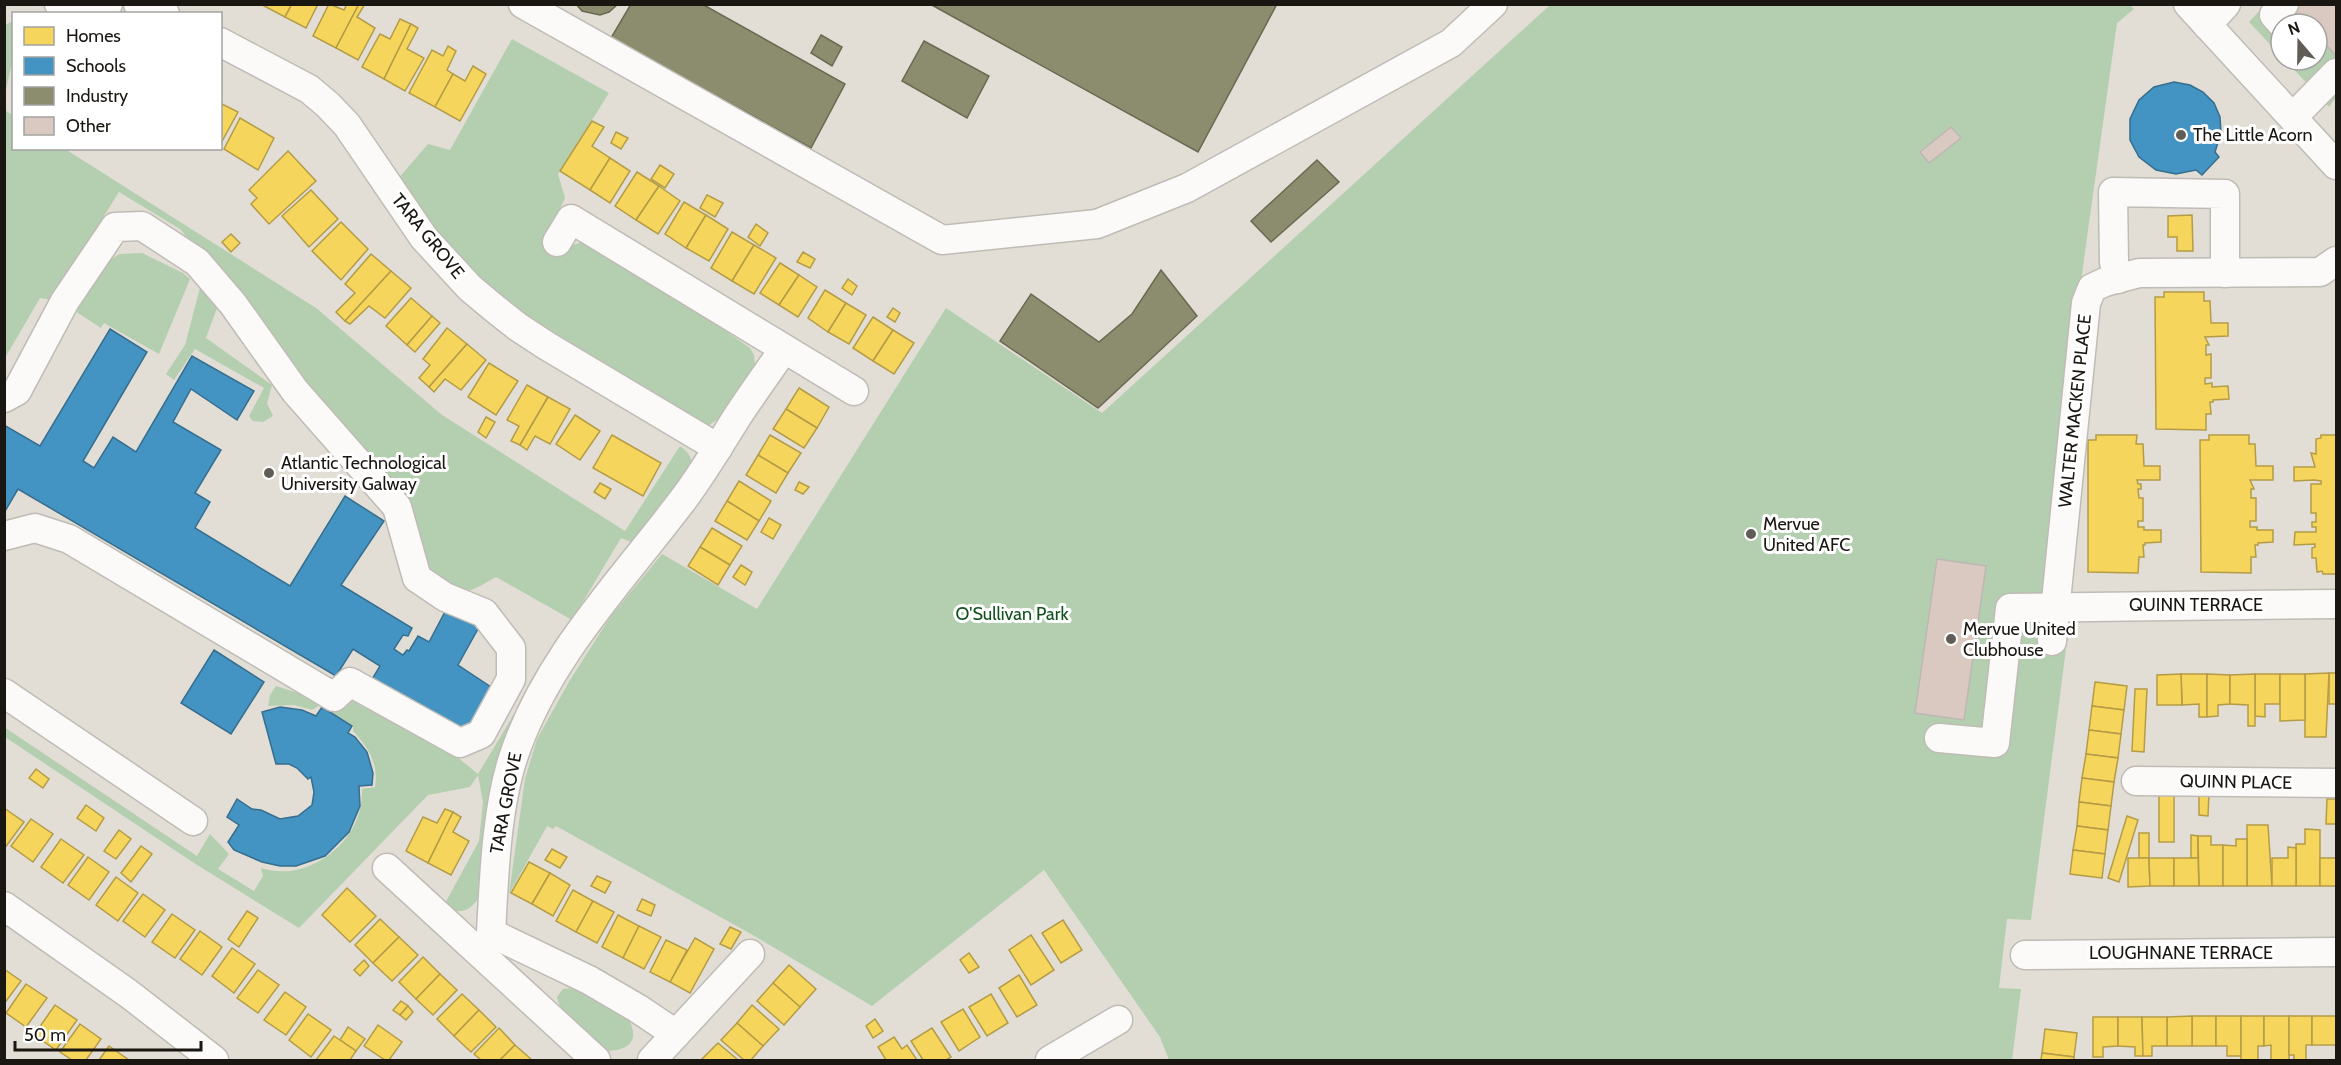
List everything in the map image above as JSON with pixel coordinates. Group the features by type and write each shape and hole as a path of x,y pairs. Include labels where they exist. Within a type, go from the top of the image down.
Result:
{"street":[{"path":"59,4 108,4"},
{"path":"138,4 160,12"},
{"path":"524,4 942,240 1097,224 1187,188 1451,43 1493,4"},
{"path":"2188,4 2337,165"},
{"path":"2207,25 2226,4"},
{"name":"TARA GROVE","path":"222,43 309,88 328,105 346,125 424,238 470,288 494,308 547,346 718,448"},
{"path":"2294,116 2327,72"},
{"path":"2118,279 2114,262 2113,192 2225,194 2225,273"},
{"path":"557,242 571,219 854,391"},
{"path":"4,398 17,391 64,301 115,226 142,226 197,262 233,304 301,399 397,507 417,578 445,597 484,612 511,648 511,679 481,734 460,743 350,682 334,697 69,539 36,528 4,536"},
{"name":"WALTER MACKEN PLACE","path":"2052,641 2086,303 2092,288 2139,273 2320,272 2337,261"},
{"name":"TARA GROVE","path":"483,942 506,788 521,735 562,657 603,600 684,498 784,349"},
{"name":"QUINN TERRACE","path":"1939,738 1995,743 2010,608 2337,604"},
{"path":"4,693 193,821"},
{"name":"QUINN PLACE","path":"2136,781 2337,783"},
{"path":"387,868 483,942 596,1060"},
{"path":"4,906 129,994 214,1060"},
{"path":"483,942 589,980 676,1034"},
{"name":"LOUGHNANE TERRACE","path":"2025,955 2337,952"},
{"path":"652,1060 750,954"},
{"path":"1050,1060 1118,1020"}],"green space":[{"name":"O'Sullivan Park","path":"2129,4 2134,9 2117,23 2084,259 2038,629 2045,629 2041,650 2066,649 2031,920 2007,919 1999,988 2021,989 2012,1060 1169,1060 1160,1037 1044,870 872,1006 751,934 556,826 553,829 547,826 509,894 525,779 537,739 570,680 611,616 662,554 757,609 946,308 1102,413 1550,5"},
{"path":"2265,5 2336,5 2336,97 2329,107 2296,72 2329,72 2329,12 2269,12 2269,43 2249,22"},
{"path":"12,22 12,62 5,94 5,25"},
{"path":"512,39 609,93 558,174 565,198 543,243 561,255 569,246 583,242 717,325 750,348 754,355 755,365 738,400 728,414 709,425 701,424 535,328 470,274 397,180 428,144 450,150"},
{"path":"4,110 12,114 12,150 67,150 316,308 442,415 625,531 680,446 690,455 690,468 631,542 621,538 572,620 496,577 470,590 458,591 441,588 180,229 119,192 51,300 40,298 5,358"},
{"path":"142,253 183,273 190,279 159,354 104,323 101,328 75,311 105,262 120,254"},
{"path":"200,288 217,308 206,338 272,385 267,403 273,416 263,422 253,421 249,416 264,388 195,349 174,380 166,374 185,345"},
{"path":"276,686 345,708 354,698 456,756 478,774 520,704 479,897 472,906 464,911 454,911 443,907 479,841 483,802 478,775 470,787 428,795 299,928 194,863 5,737 4,727 197,856 210,834 229,854 218,869 254,891 263,876 261,868 280,871 298,869 315,863 331,853 354,825 361,807 362,789 375,787 376,779 371,756 353,731 353,726 320,705 312,710 294,705 268,706 270,695"},
{"path":"572,988 628,1017 633,1032 631,1043 622,1049 607,1051 570,1020 557,997 563,989"}],"building: Homes":[{"path":"265,4 292,4 285,17 264,6"},
{"path":"292,4 318,4 306,28 285,17"},
{"path":"329,4 344,10 347,4 359,4 336,48 313,36"},
{"path":"359,4 365,4 357,17 375,28 358,60 336,48"},
{"path":"400,19 411,24 384,79 362,67 380,34 390,39"},
{"path":"411,24 418,28 407,49 424,58 405,91 384,79"},
{"path":"448,46 456,51 447,70 453,74 435,107 409,93 432,50 443,56"},
{"path":"473,66 486,74 460,121 435,107 453,74 465,81"},
{"path":"222,104 238,112 222,141"},
{"path":"240,118 274,138 258,170 224,149"},
{"path":"592,121 604,127 592,146 610,158 590,190 560,171"},
{"path":"616,132 628,138 621,149 611,143"},
{"path":"288,151 316,181 269,224 251,204 257,198 249,190"},
{"path":"610,158 630,171 610,203 590,190"},
{"path":"660,165 674,174 665,188 651,179"},
{"path":"637,172 659,186 636,220 615,206"},
{"path":"659,186 680,201 658,234 636,220"},
{"path":"311,190 338,219 309,247 282,216"},
{"path":"707,195 723,203 715,217 700,208"},
{"path":"684,202 706,215 686,248 665,234"},
{"path":"706,215 728,229 709,261 686,248"},
{"path":"2192,215 2193,251 2177,251 2177,237 2168,237 2168,216"},
{"path":"341,222 368,249 341,280 312,251"},
{"path":"756,224 768,233 760,246 748,237"},
{"path":"732,232 754,245 732,281 711,268"},
{"path":"231,234 240,243 231,252 222,242"},
{"path":"754,245 776,258 754,294 732,281"},
{"path":"803,252 815,259 810,268 797,262"},
{"path":"371,254 391,271 345,321 336,312 355,293 345,284"},
{"path":"780,263 799,275 779,305 760,293"},
{"path":"391,271 411,288 385,318 369,306 350,324 345,321"},
{"path":"799,275 817,287 798,317 779,305"},
{"path":"848,279 857,286 852,295 842,288"},
{"path":"825,290 846,303 828,332 808,318"},
{"path":"2164,292 2204,292 2204,301 2210,301 2211,323 2228,323 2228,336 2205,337 2209,345 2206,345 2206,355 2211,354 2211,378 2205,378 2205,384 2212,383 2212,387 2228,386 2229,399 2210,402 2211,414 2206,414 2206,430 2156,429 2155,297 2164,297"},
{"path":"411,298 432,316 407,345 386,326"},
{"path":"846,303 866,315 849,344 828,332"},
{"path":"893,308 900,313 895,322 887,317"},
{"path":"432,316 440,323 415,352 407,345"},
{"path":"873,317 893,330 873,361 853,348"},
{"path":"447,328 467,344 429,387 419,378 430,365 423,359"},
{"path":"893,330 914,343 894,374 873,361"},
{"path":"467,344 486,360 461,390 445,379 434,392 429,387"},
{"path":"489,363 518,381 496,415 468,397"},
{"path":"527,385 548,397 520,445 511,441 519,426 507,420"},
{"path":"799,388 829,407 817,428 786,409"},
{"path":"548,397 570,409 550,444 535,436 527,450 520,445"},
{"path":"786,409 817,428 804,448 773,429"},
{"path":"575,415 600,431 580,460 556,444"},
{"path":"486,417 495,422 486,438 478,432"},
{"path":"612,435 661,463 643,496 593,468"},
{"path":"770,435 801,453 788,473 758,455"},
{"path":"2096,435 2137,435 2136,444 2143,444 2144,466 2160,466 2160,480 2137,480 2138,484 2141,484 2141,489 2138,489 2139,498 2143,498 2143,521 2138,521 2138,527 2144,527 2144,530 2161,530 2161,542 2143,545 2144,557 2139,557 2138,573 2088,572 2088,440 2096,440"},
{"path":"2209,435 2249,435 2249,444 2255,444 2256,466 2273,466 2273,480 2250,480 2254,489 2251,489 2251,498 2256,498 2256,521 2250,521 2250,527 2257,527 2257,530 2273,530 2273,542 2255,545 2256,557 2251,557 2251,573 2201,572 2200,440 2209,440"},
{"path":"2321,435 2336,435 2336,574 2317,572 2316,558 2312,558 2312,548 2315,544 2294,545 2295,532 2316,532 2316,527 2312,527 2312,522 2316,522 2316,513 2311,513 2311,484 2321,484 2321,481 2294,481 2294,467 2315,467 2311,453 2316,454 2316,439 2321,438"},
{"path":"758,455 788,473 776,493 746,475"},
{"path":"739,481 771,501 759,521 727,501"},
{"path":"799,482 809,487 803,494 795,490"},
{"path":"600,483 611,489 605,499 594,492"},
{"path":"727,501 759,521 747,540 715,521"},
{"path":"769,518 781,525 773,539 761,532"},
{"path":"712,528 742,546 730,565 700,547"},
{"path":"700,547 730,565 718,585 688,566"},
{"path":"741,565 752,572 745,585 733,577"},
{"path":"2329,673 2336,673 2336,704 2329,704"},
{"path":"2329,673 2326,737 2305,737 2305,674"},
{"path":"2181,674 2207,674 2207,717 2199,717 2199,704 2182,705"},
{"path":"2181,674 2182,705 2157,705 2157,675"},
{"path":"2207,674 2230,675 2230,704 2218,705 2218,716 2207,717"},
{"path":"2255,674 2280,674 2280,704 2265,704 2265,717 2255,716"},
{"path":"2255,674 2255,726 2248,726 2248,705 2230,704 2230,675"},
{"path":"2280,674 2305,674 2305,720 2280,721"},
{"path":"2095,682 2127,686 2124,710 2092,706"},
{"path":"2135,689 2147,689 2144,752 2132,751"},
{"path":"2092,706 2124,710 2121,734 2089,730"},
{"path":"2089,730 2121,734 2118,758 2086,754"},
{"path":"2086,754 2118,758 2114,782 2082,778"},
{"path":"36,769 49,779 43,788 29,778"},
{"path":"2082,778 2114,782 2111,806 2079,802"},
{"path":"2199,792 2209,793 2208,816 2199,815"},
{"path":"2159,794 2174,794 2174,842 2159,842"},
{"path":"2327,799 2336,799 2336,824 2326,824"},
{"path":"2079,802 2111,806 2108,830 2077,826"},
{"path":"86,805 104,818 96,831 77,818"},
{"path":"4,808 24,822 4,849"},
{"path":"445,809 453,812 428,863 406,851 423,817 437,823"},
{"path":"453,812 461,817 453,832 469,841 451,875 428,863"},
{"path":"2127,816 2138,820 2119,882 2108,878"},
{"path":"31,819 53,834 33,862 11,846"},
{"path":"2247,825 2268,825 2272,886 2247,886"},
{"path":"2077,826 2108,830 2105,854 2073,850"},
{"path":"2305,829 2320,830 2320,886 2296,886 2296,844 2305,844"},
{"path":"119,830 131,839 116,859 104,851"},
{"path":"2139,833 2149,833 2149,858 2139,858"},
{"path":"2191,835 2198,836 2198,858 2191,858"},
{"path":"2198,836 2211,836 2211,845 2223,845 2223,886 2199,886"},
{"path":"61,839 84,855 63,883 41,867"},
{"path":"2236,839 2247,839 2247,886 2223,886 2223,845 2236,846"},
{"path":"141,846 152,854 131,882 121,873"},
{"path":"2288,847 2296,848 2296,886 2272,886 2272,858 2288,858"},
{"path":"552,849 567,857 560,868 545,860"},
{"path":"2073,850 2105,854 2102,878 2070,874"},
{"path":"88,857 109,872 89,900 68,885"},
{"path":"2128,858 2149,858 2150,886 2128,887"},
{"path":"2149,858 2174,858 2174,886 2150,886"},
{"path":"2174,858 2198,858 2199,886 2174,886"},
{"path":"2320,858 2336,858 2336,886 2320,886"},
{"path":"529,862 550,873 532,904 511,893"},
{"path":"550,873 570,885 553,916 532,904"},
{"path":"597,876 611,882 605,893 591,886"},
{"path":"116,877 138,893 118,921 96,905"},
{"path":"347,888 376,916 350,942 322,915"},
{"path":"573,890 593,901 576,932 556,921"},
{"path":"143,894 165,910 145,937 123,921"},
{"path":"642,899 655,905 651,916 637,910"},
{"path":"593,901 614,912 597,943 576,932"},
{"path":"247,911 258,918 239,947 228,939"},
{"path":"172,914 195,930 175,958 152,942"},
{"path":"618,915 639,926 623,958 602,947"},
{"path":"380,919 399,937 373,963 355,945"},
{"path":"1063,920 1082,950 1061,963 1042,933"},
{"path":"639,926 661,937 644,969 623,958"},
{"path":"730,927 741,932 731,949 720,944"},
{"path":"200,931 222,947 202,975 180,959"},
{"path":"1031,935 1054,970 1031,985 1009,950"},
{"path":"399,937 418,955 392,981 373,963"},
{"path":"695,938 714,949 690,993 670,982"},
{"path":"666,940 687,950 670,982 650,972"},
{"path":"232,948 255,964 234,993 212,976"},
{"path":"969,953 979,967 969,973 960,960"},
{"path":"423,957 440,974 416,999 399,982"},
{"path":"364,960 369,966 360,976 354,970"},
{"path":"789,965 816,989 800,1007 773,983"},
{"path":"4,969 21,981 4,1004"},
{"path":"258,970 279,985 258,1013 237,998"},
{"path":"440,974 457,990 433,1015 416,999"},
{"path":"1019,975 1037,1005 1017,1017 999,988"},
{"path":"773,983 800,1007 784,1025 757,1001"},
{"path":"26,984 47,998 26,1027 6,1013"},
{"path":"285,992 306,1007 286,1035 264,1020"},
{"path":"462,994 479,1010 454,1036 437,1019"},
{"path":"991,994 1008,1023 987,1036 969,1007"},
{"path":"401,1001 408,1006 400,1015 393,1010"},
{"path":"55,1005 77,1020 56,1050 34,1035"},
{"path":"752,1005 779,1029 763,1046 737,1023"},
{"path":"408,1006 413,1012 406,1020 400,1015"},
{"path":"963,1009 980,1037 959,1051 941,1022"},
{"path":"479,1010 496,1027 471,1052 454,1036"},
{"path":"308,1014 331,1030 311,1057 289,1040"},
{"path":"2192,1016 2216,1016 2216,1046 2192,1046"},
{"path":"2192,1016 2192,1046 2167,1046 2167,1017"},
{"path":"2216,1016 2241,1016 2241,1056 2227,1056 2227,1046 2216,1046"},
{"path":"2241,1016 2264,1016 2264,1046 2258,1046 2258,1060 2241,1060"},
{"path":"2264,1016 2289,1016 2289,1060 2271,1060 2271,1045 2264,1046"},
{"path":"2289,1016 2312,1016 2312,1045 2306,1045 2306,1060 2294,1060 2294,1055 2289,1055"},
{"path":"2312,1016 2336,1016 2336,1045 2312,1045"},
{"path":"2093,1017 2118,1017 2118,1046 2103,1047 2103,1057 2093,1057"},
{"path":"2118,1017 2142,1017 2143,1056 2135,1056 2135,1047 2118,1046"},
{"path":"2142,1017 2167,1017 2167,1046 2152,1046 2152,1056 2143,1056"},
{"path":"875,1019 883,1031 873,1038 866,1026"},
{"path":"737,1023 763,1046 751,1060 744,1060 721,1040"},
{"path":"80,1024 101,1039 86,1060 72,1060 60,1052"},
{"path":"378,1025 402,1042 389,1060 385,1060 364,1046"},
{"path":"348,1027 365,1039 356,1051 340,1040"},
{"path":"499,1028 515,1045 500,1060 481,1060 474,1054"},
{"path":"932,1028 951,1057 946,1060 923,1060 911,1041"},
{"path":"2045,1029 2077,1033 2074,1057 2042,1053"},
{"path":"334,1036 356,1051 350,1060 316,1060"},
{"path":"894,1037 902,1049 907,1045 917,1060 886,1060 878,1047"},
{"path":"718,1043 738,1060 701,1060"},
{"path":"515,1045 532,1060 500,1060"},
{"path":"109,1046 129,1060 99,1060"},
{"path":"2042,1053 2074,1057 2074,1060 2041,1060"}],"building: Schools":[{"path":"2174,82 2190,85 2203,92 2214,103 2220,117 2221,133 2215,152 2219,157 2202,175 2196,170 2176,174 2156,170 2139,157 2130,140 2130,119 2139,100 2154,87"},
{"path":"110,329 147,352 83,461 94,468 113,437 136,452 192,356 254,391 237,420 191,389 173,422 221,450 195,493 210,502 195,528 290,586 345,496 384,521 341,585 412,628 408,636 403,635 394,649 403,655 407,650 409,651 418,636 429,642 447,608 479,627 458,665 491,687 464,739 371,681 380,666 353,649 336,676 18,489 4,513 4,425 40,446"},
{"path":"214,650 264,682 231,734 181,703"},
{"path":"280,707 302,710 316,716 322,707 352,726 348,733 355,737 367,752 373,773 372,785 359,786 360,806 349,832 325,856 296,866 280,866 262,862 234,850 228,842 239,825 227,817 237,799 252,809 261,810 280,819 298,816 312,805 314,792 311,777 308,779 297,768 289,764 276,764 262,712"}],"building: Industry":[{"path":"576,4 618,4 609,12 600,15 582,11"},
{"path":"631,4 702,4 845,84 811,148 611,38"},
{"path":"930,4 1277,4 1198,152"},
{"path":"821,35 842,47 832,66 811,53"},
{"path":"924,41 989,76 967,118 902,81"},
{"path":"1317,160 1339,182 1271,242 1251,221"},
{"path":"1161,270 1197,316 1098,408 1000,341 1031,294 1099,342 1132,314"}],"building: Other":[{"path":"2298,4 2336,4 2336,56 2329,48 2329,12 2296,12 2293,9"},
{"path":"1951,127 1961,138 1929,163 1920,152"},
{"name":"Mervue United Clubhouse","path":"1937,559 1986,566 1964,720 1915,713"}],"place":[{"name":"The Little Acorn","path":"2181,135"},
{"name":"Atlantic Technological University Galway","path":"269,473"},
{"name":"Mervue United AFC","path":"1751,534"},
{"name":"Mervue United Clubhouse","path":"1951,639"}]}
